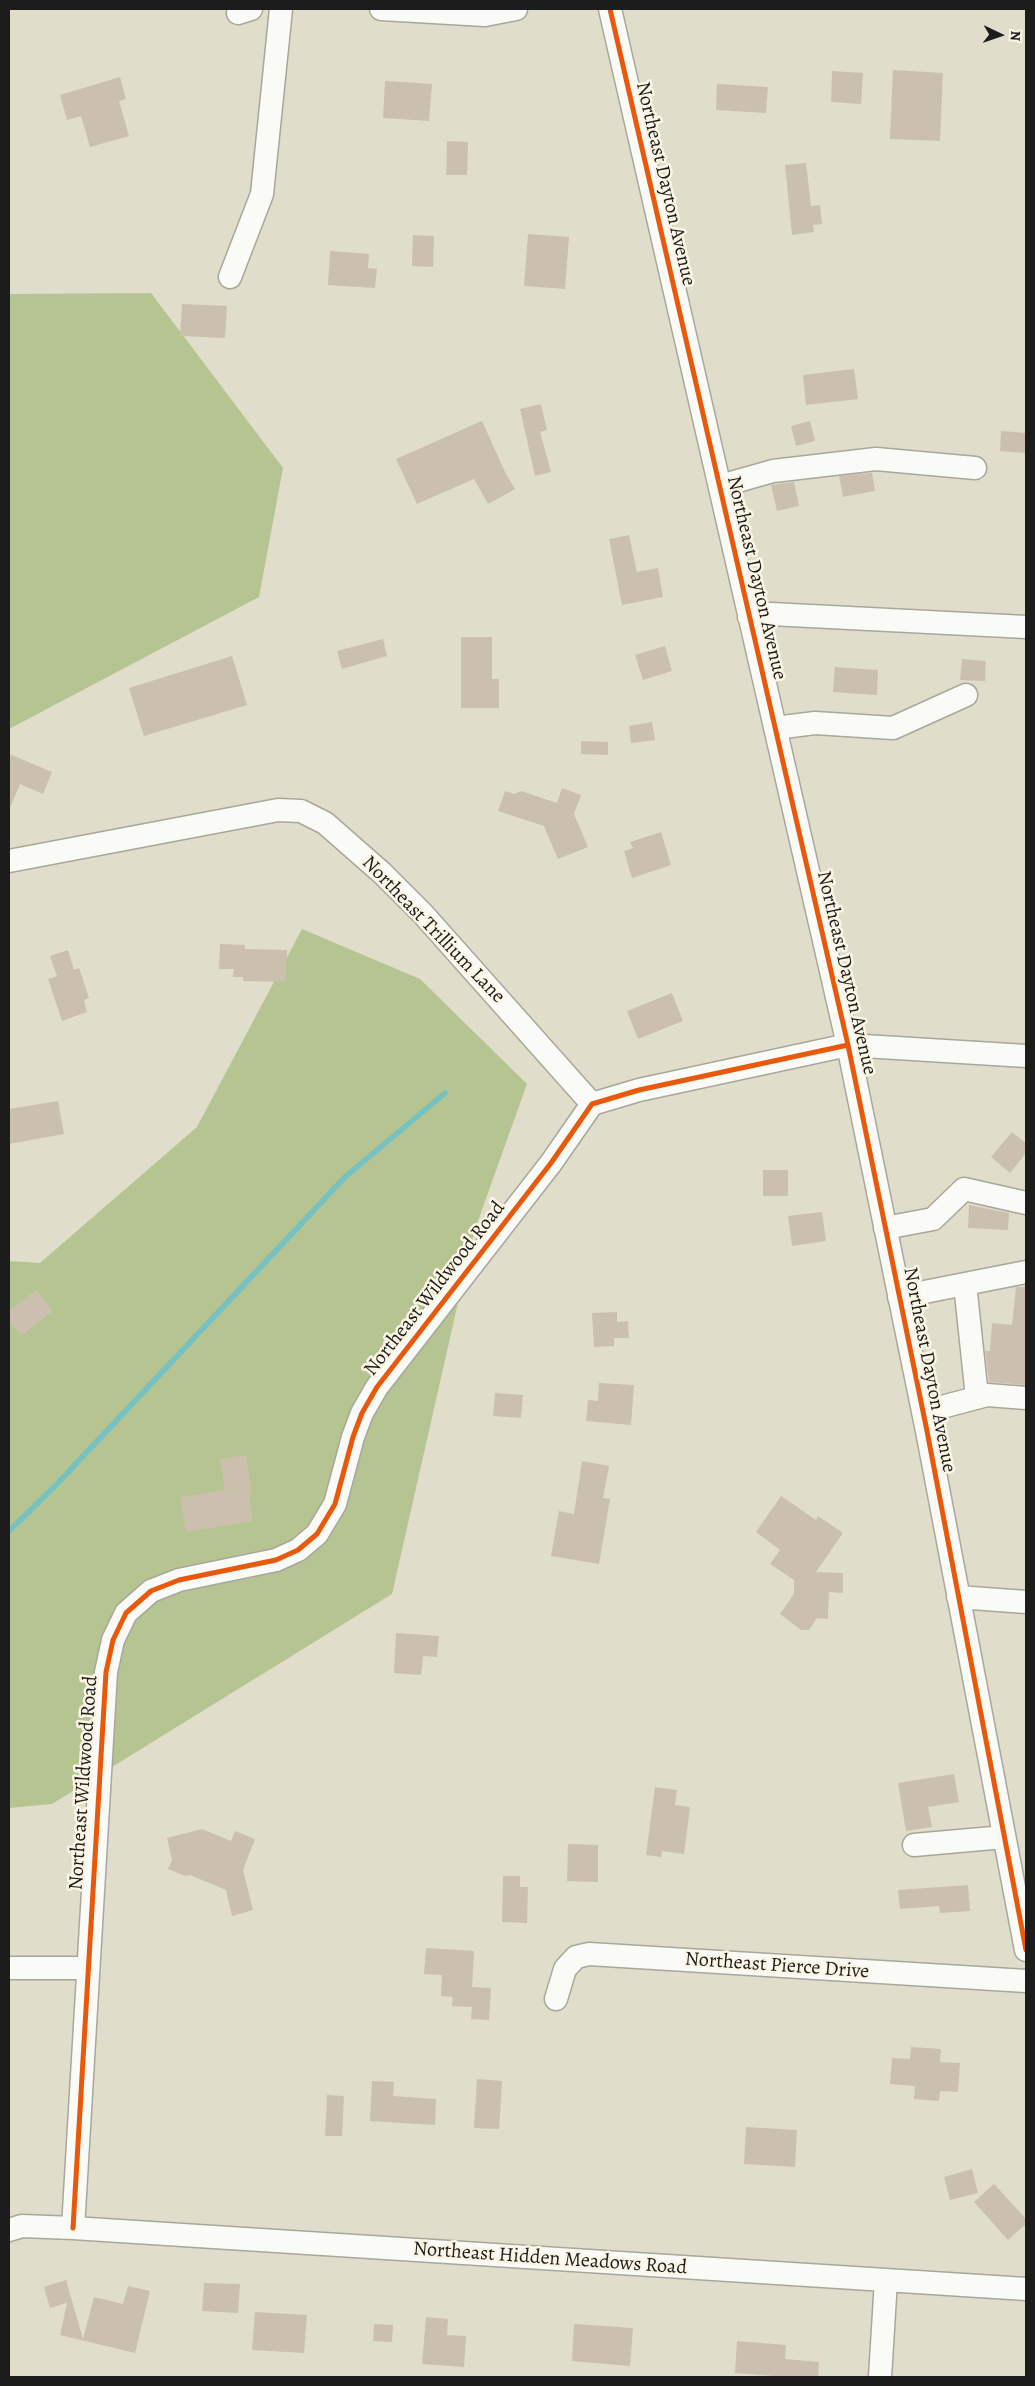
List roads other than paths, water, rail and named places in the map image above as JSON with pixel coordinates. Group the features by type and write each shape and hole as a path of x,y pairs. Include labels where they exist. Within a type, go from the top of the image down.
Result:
{"street":[{"path":"230,277 262,194 281,9"},
{"path":"381,9 485,15 516,9"},
{"name":"Northeast Dayton Avenue","path":"610,9 848,1045 923,1412 1026,1950"},
{"path":"720,486 773,471 817,464 876,459 975,468"},
{"path":"750,617 771,614 1026,627"},
{"path":"775,728 814,723 893,728 966,695"},
{"name":"Northeast Trillium Lane","path":"9,861 278,810 301,810 325,824 382,872 423,914 592,1104"},
{"path":"592,1104 639,1090 848,1045 1026,1056"},
{"name":"Northeast Wildwood Road","path":"73,2228 106,1672 113,1640 126,1613 151,1591 178,1580 276,1560 298,1550 317,1534 335,1504 353,1437 362,1413 378,1388 545,1171 592,1104"},
{"path":"885,1228 933,1219 964,1189 1026,1203"},
{"path":"899,1297 1026,1272"},
{"path":"965,1284 977,1398"},
{"path":"923,1412 987,1395 1026,1398"},
{"path":"958,1597 1026,1602"},
{"path":"914,1844 1004,1836"},
{"name":"Northeast Pierce Drive","path":"556,1999 565,1969 576,1957 588,1954 1026,1981"},
{"path":"9,1968 87,1968"},
{"name":"Northeast Hidden Meadows Road","path":"9,2230 22,2226 73,2228 1026,2288"},
{"path":"880,2377 886,2280"}],"waterway":[{"path":"9,1531 56,1485 345,1177 445,1093"}]}
